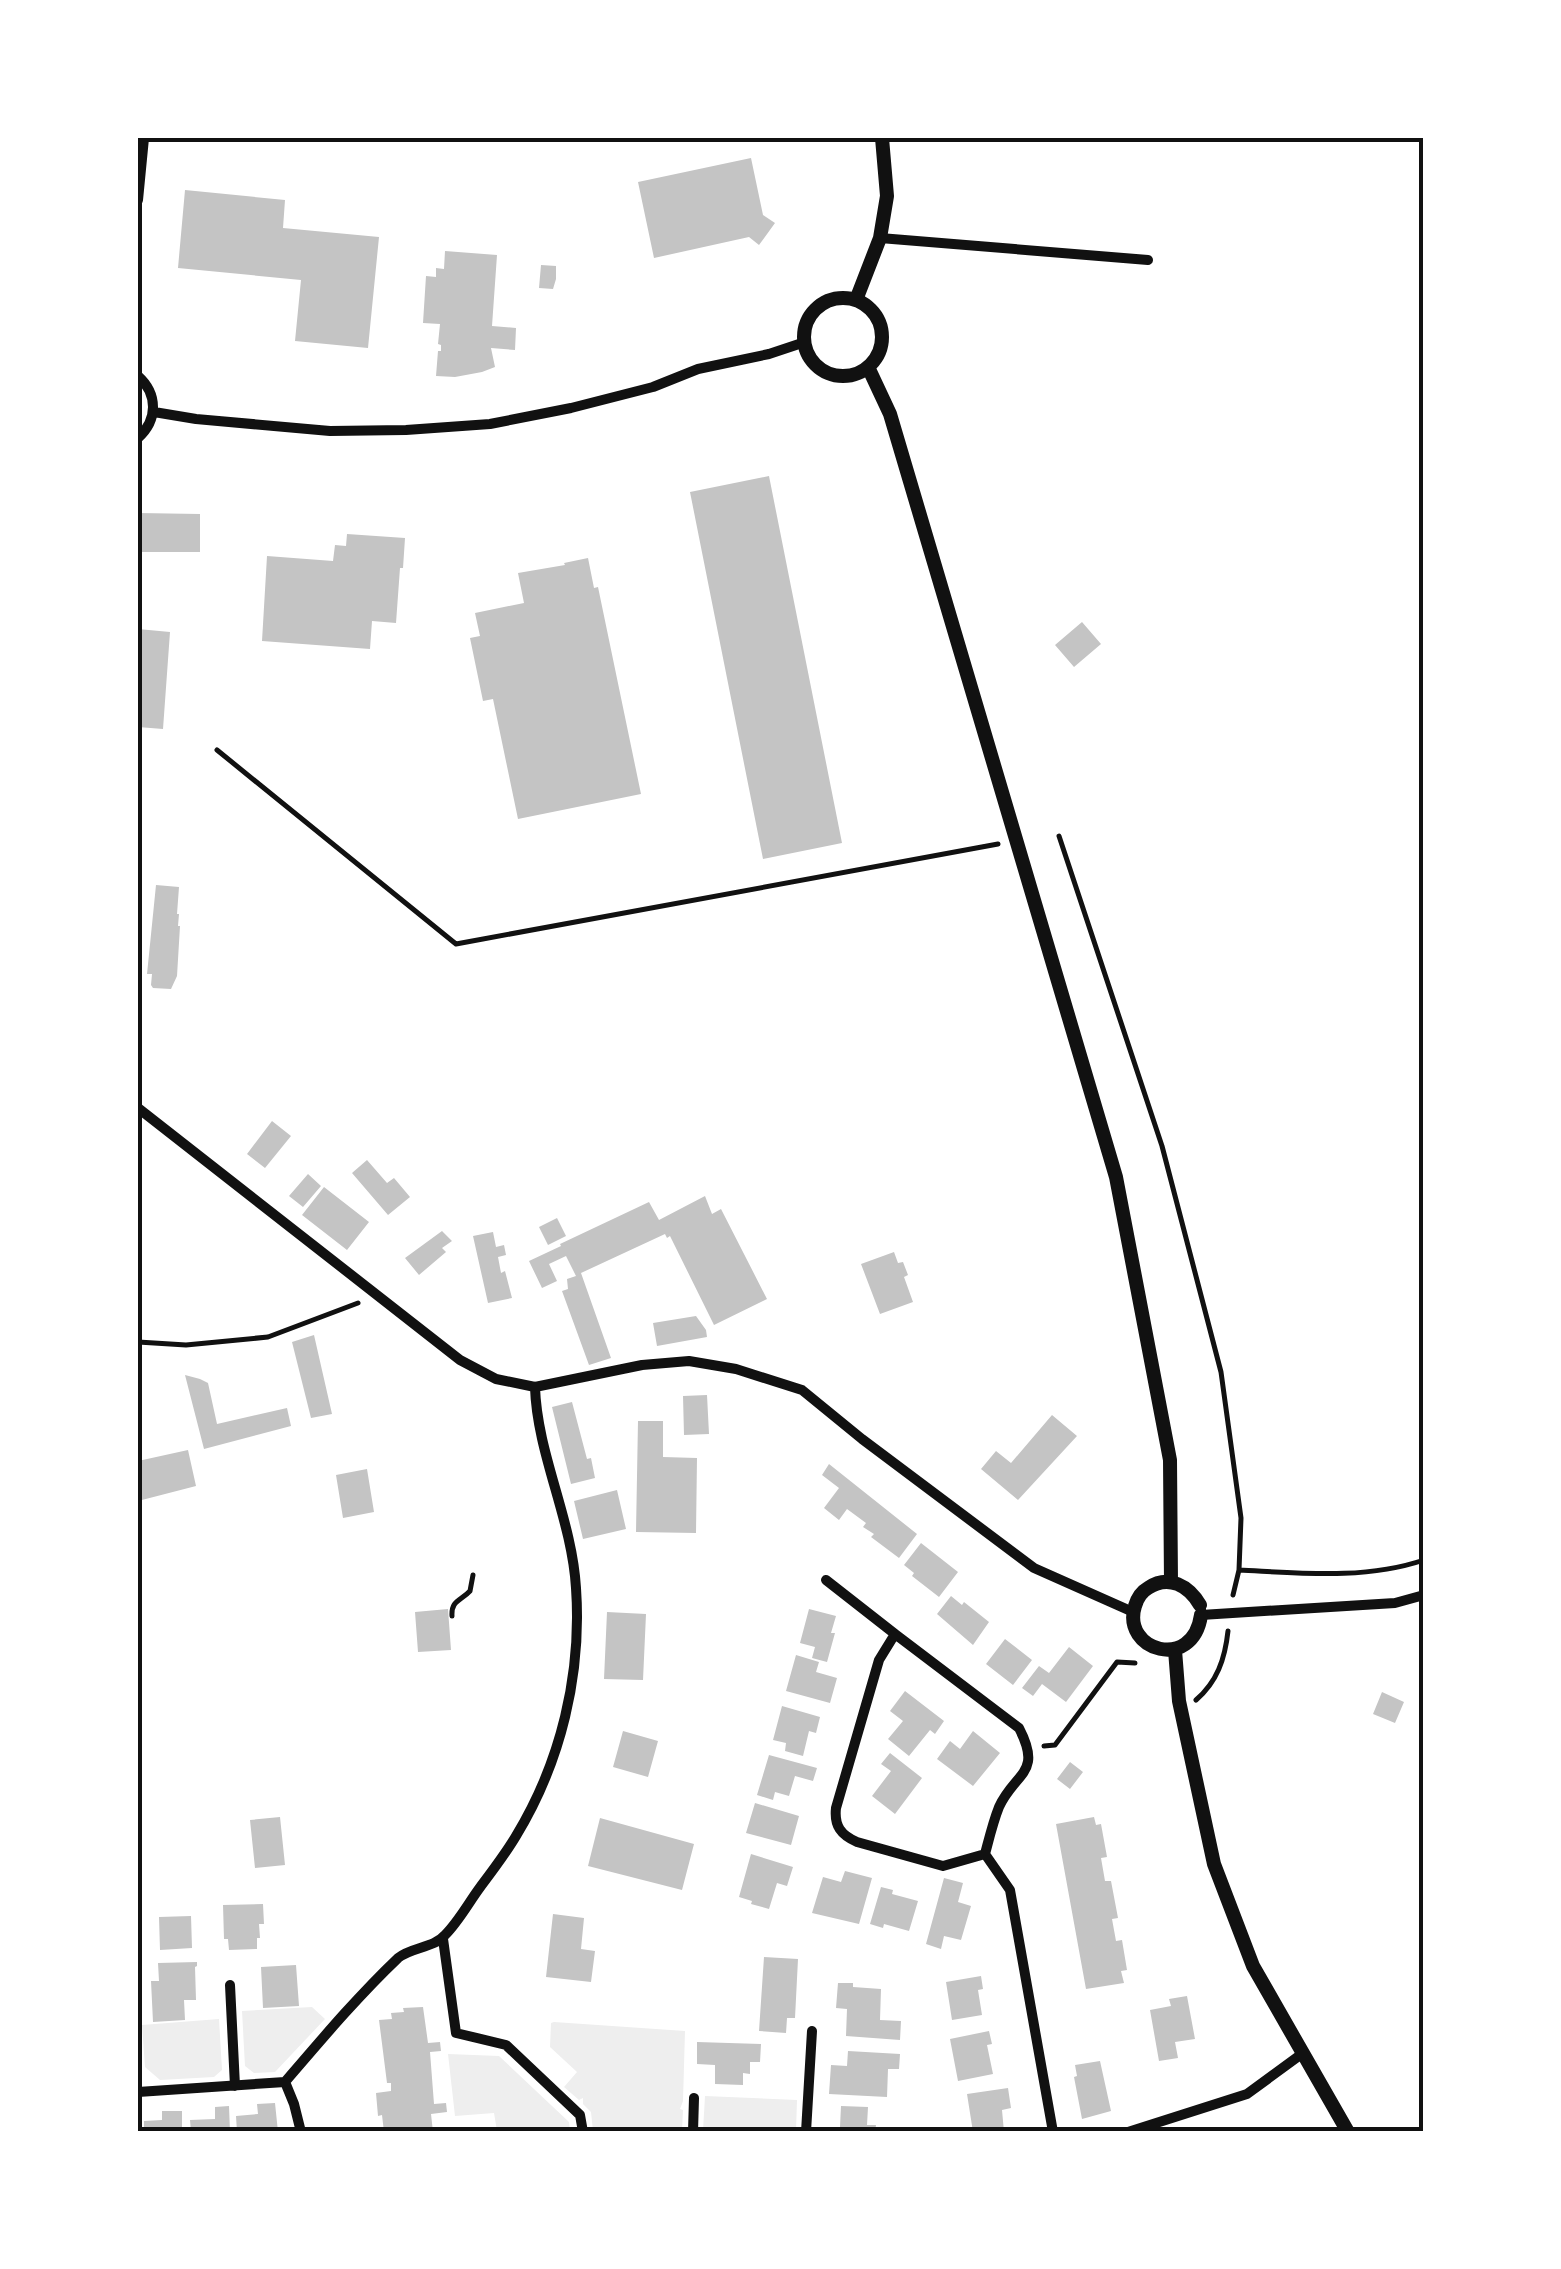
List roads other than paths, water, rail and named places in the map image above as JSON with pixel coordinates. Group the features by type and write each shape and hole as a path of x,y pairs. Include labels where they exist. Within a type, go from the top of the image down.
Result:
{"street":[{"path":"138,200 144,138"},
{"path":"856,300 880,238 887,196 882,138"},
{"path":"880,238 1148,260"},
{"path":"843,298 856,300 874,312 880,324 879,353 856,374 836,376 824,371 809,355 805,330 822,304 843,298"},
{"path":"154,412 330,431 490,424 572,408 805,342"},
{"path":"868,367 890,414 1116,1177 1170,1460 1172,1582"},
{"path":"138,376 149,388 154,412 138,438"},
{"path":"138,1108 460,1360 496,1379 535,1387 642,1365 689,1362 736,1369 802,1390 1034,1568 1133,1612"},
{"path":"138,2092 285,2082 402,1954 443,1939 516,1838 536,1800 556,1747 573,1678 578,1618 569,1531 536,1410 535,1387"},
{"path":"826,1580 1019,1728 1029,1747 1026,1770 1000,1804 985,1854"},
{"path":"1172,1582 1189,1590 1201,1610 1200,1626 1194,1637 1174,1650 1144,1641 1133,1622 1142,1592 1150,1586 1172,1582"},
{"path":"1201,1610 1395,1603 1424,1595"},
{"path":"894,1634 878,1660 836,1808 839,1830 857,1842 943,1866 985,1854"},
{"path":"1174,1650 1179,1701 1214,1864 1253,1966 1348,2132"},
{"path":"985,1854 1010,1890 1053,2132"},
{"path":"443,1939 456,2033 506,2045 580,2115 582,2132"},
{"path":"230,1985 235,2086"},
{"path":"806,2132 812,2032"},
{"path":"1128,2132 1247,2094 1303,2053"},
{"path":"285,2082 301,2132"},
{"path":"692,2132 694,2098"}]}
